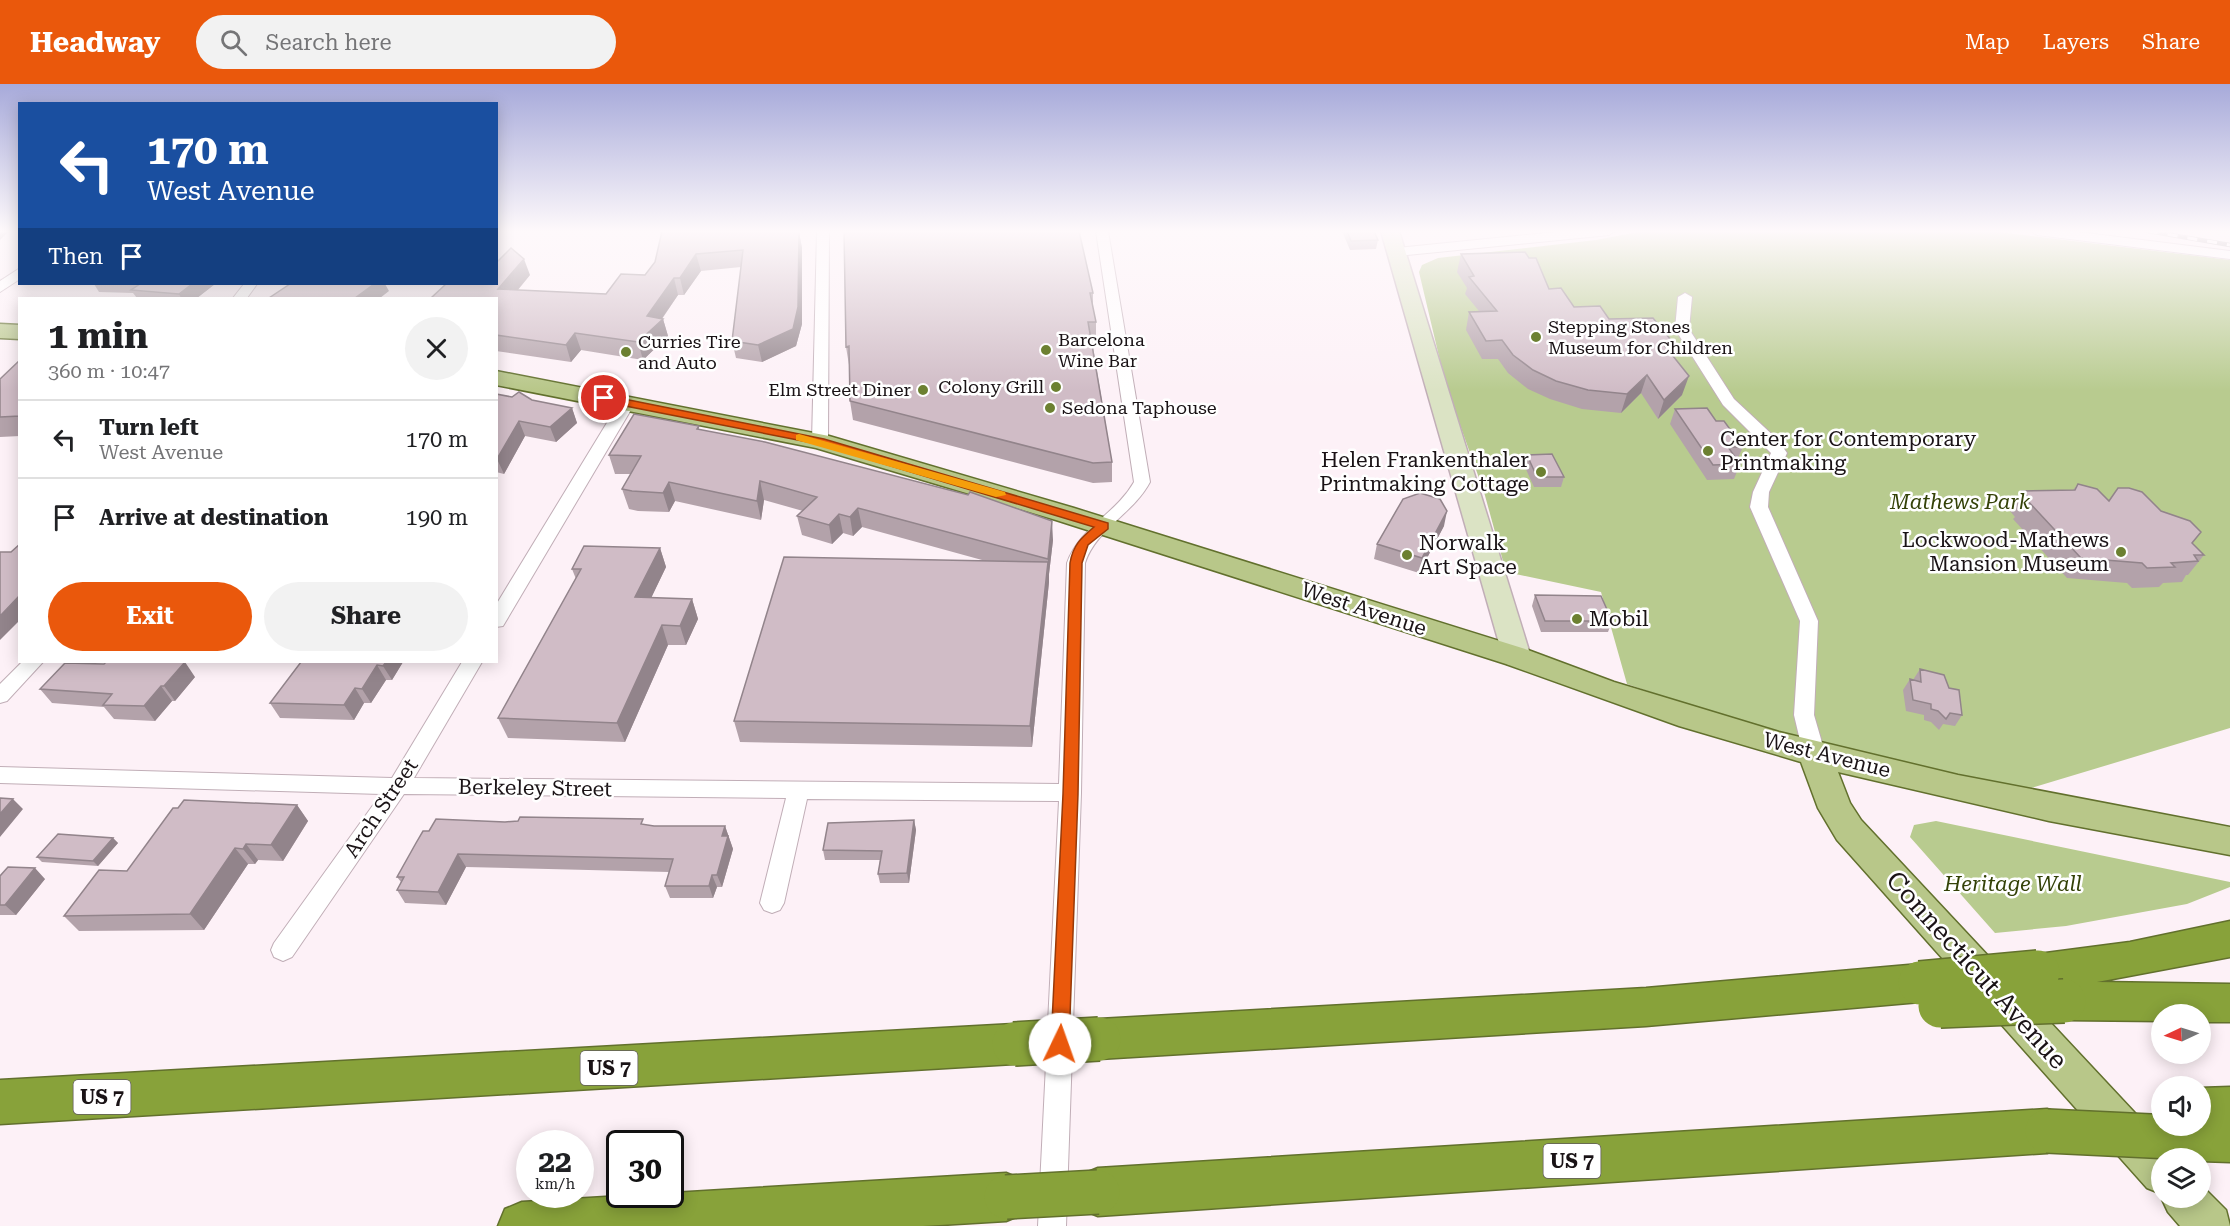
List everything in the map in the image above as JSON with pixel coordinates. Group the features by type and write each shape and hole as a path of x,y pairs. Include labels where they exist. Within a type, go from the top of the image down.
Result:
{"highway":[{"path":"2051,986 2130,960 2228,939"},
{"path":"2051,986 2230,1003"},
{"name":"US 7","path":"0,1102 1646,1007 2051,986"},
{"path":"2211,1118 2230,1108"},
{"name":"US 7","path":"522,1226 1098,1192 2047,1131 2151,1127"}],"main road":[{"path":"1406,284 1516,657"},
{"path":"0,331 18,332"},
{"name":"West Avenue","path":"498,378 820,441 1104,526 1516,657 1574,680 1709,724 1814,753 2021,801 2230,841"},
{"name":"Connecticut Avenue","path":"1814,753 1835,808 1850,830 2151,1161"},
{"path":"2193,1208 2210,1226"}],"street":[{"path":"820,441 822,284"},
{"path":"1052,1226 1070,794 1076,563 1078,550 1083,542 1136,498 1142,482 1110,284"},
{"path":"1685,297 1682,329 1728,402 1772,443 1779,453 1761,492 1759,507 1809,621 1804,715 1814,753"},
{"path":"498,618 627,403"},
{"path":"0,696 32,663"},
{"name":"Arch Street","path":"283,950 398,786 471,663"},
{"name":"Berkeley Street","path":"0,775 398,786 1070,794"},
{"path":"772,903 798,792"}],"green space":[{"name":"Mathews Park","path":"1422,284 2230,284 2230,728 2015,793 1787,738 1627,684 1601,592 1506,572 1484,492 1446,386"},
{"name":"Heritage Wall","path":"1936,821 2230,882 2230,887 2187,904 2066,926 1995,933 1910,837 1914,825"}],"building":[{"path":"502,284 498,289 606,294 613,284 670,284 647,316 663,319 638,342 575,333 566,345 498,335 498,297 432,297 445,285"},
{"path":"739,284 798,284 798,307 793,329 758,345 732,341"},
{"path":"845,284 1091,284 1093,293 1090,293 1096,322 1088,322 1112,462 1093,463 850,401 849,346 846,347"},
{"name":"Stepping Stones Museum for Children","path":"1475,284 1547,284 1549,289 1561,288 1574,307 1600,306 1609,319 1653,318 1675,345 1665,346 1689,376 1664,400 1647,375 1627,394 1588,390 1556,381 1533,370 1513,355 1502,340 1486,341 1469,312 1497,311"},
{"path":"138,285 191,285 179,294 131,290"},
{"path":"288,285 373,285 356,297 270,297"},
{"path":"18,362 18,416 0,417 0,379"},
{"path":"519,392 532,400 572,408 550,427 519,421 498,457 498,394 512,397"},
{"path":"1707,408 1716,421 1724,421 1743,447 1728,447 1740,464 1713,465 1675,409"},
{"path":"634,414 699,426 697,429 765,442 968,495 970,492 1052,521 1048,559 858,508 850,517 839,514 829,525 797,516 817,497 760,481 757,501 669,482 663,493 622,489 641,456 609,455"},
{"path":"1552,454 1564,477 1537,477 1527,455"},
{"path":"2078,484 2097,489 2109,501 2118,488 2129,488 2142,492 2161,511 2190,521 2201,532 2192,543 2204,555 2194,555 2198,561 2171,563 2175,567 2147,568 2142,563 2081,558 2026,499 2030,499 2022,491 2075,490"},
{"path":"1420,493 1440,499 1447,511 1422,558 1377,544 1403,499"},
{"path":"18,546 18,597 0,616 0,552 11,552"},
{"path":"584,546 660,548 635,597 692,599 680,626 662,625 617,723 498,718 581,569 572,569"},
{"path":"784,557 1048,562 1030,726 734,721"},
{"path":"1535,595 1601,596 1612,621 1545,621"},
{"path":"65,663 184,663 144,706 103,705 112,694 40,689"},
{"path":"300,663 385,663 383,666 377,665 362,689 355,688 344,705 270,703"},
{"path":"1920,669 1944,675 1949,688 1959,690 1962,715 1950,713 1946,719 1938,711 1931,709 1931,704 1913,700 1910,679 1921,682"},
{"path":"0,798 13,799 0,814"},
{"path":"184,800 297,805 271,845 246,844 243,849 235,848 190,914 64,916 99,870 127,871 173,808 178,808"},
{"path":"520,817 643,819 641,824 654,826 725,826 722,836 728,836 717,875 712,875 709,886 665,886 673,859 458,854 438,892 397,890 404,877 397,877 423,831 429,831 436,819 505,822 518,821"},
{"path":"914,820 907,873 878,874 882,851 823,850 828,823"},
{"path":"58,834 113,838 93,861 37,857"},
{"path":"8,867 35,868 5,905 0,905 0,876"}],"slow traffic":[{"path":"799,437 820,441 1001,495"}],"place":[{"name":"Stepping Stones Museum for Children","path":"1536,337"},
{"name":"Barcelona Wine Bar","path":"1046,350"},
{"name":"Curries Tire and Auto","path":"626,352"},
{"name":"Colony Grill","path":"1056,387"},
{"name":"Elm Street Diner","path":"923,390"},
{"name":"Sedona Taphouse","path":"1050,408"},
{"name":"Center for Contemporary Printmaking","path":"1708,451"},
{"name":"Helen Frankenthaler Printmaking Cottage","path":"1541,472"},
{"name":"Lockwood-Mathews Mansion Museum","path":"2121,552"},
{"name":"Norwalk Art Space","path":"1407,555"},
{"name":"Mobil","path":"1577,619"}],"route":[{"path":"604,398 820,441 1104,526 1083,542 1078,550 1076,563 1060,1044"}]}
